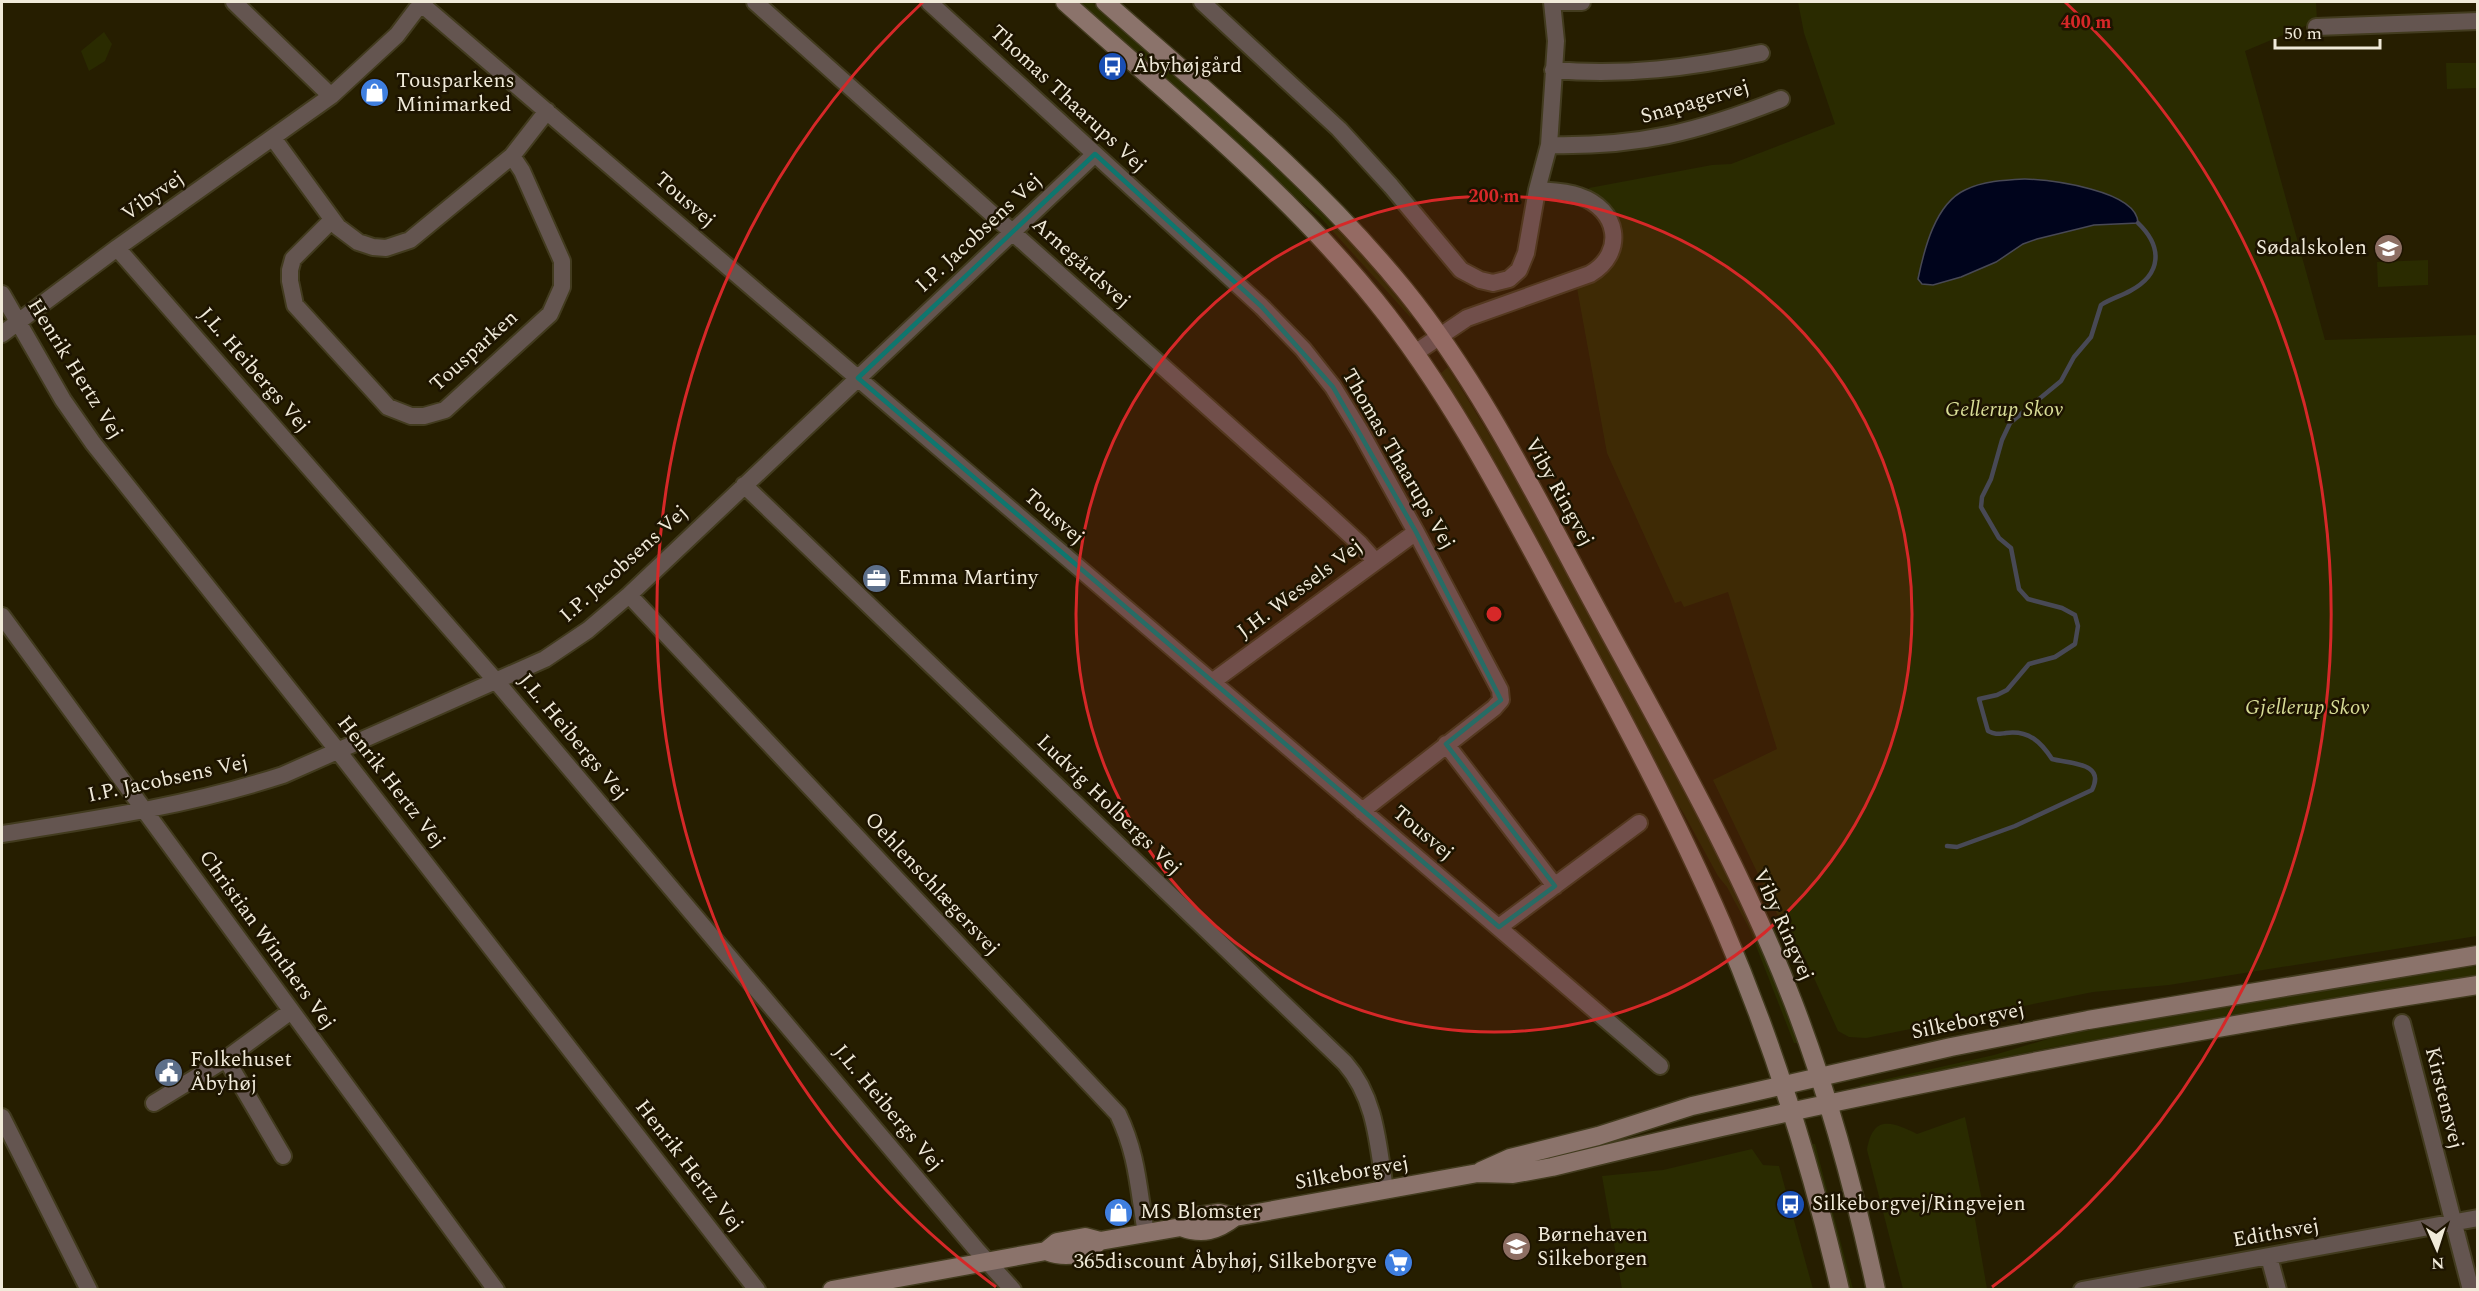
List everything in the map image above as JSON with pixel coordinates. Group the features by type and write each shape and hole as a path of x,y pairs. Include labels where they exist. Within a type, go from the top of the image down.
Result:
{"main road":[{"path":"1065,2 1252,170 1309,226 1368,292 1415,353 1462,425 1497,486 1660,793 1722,925 1793,1112 1821,1206 1840,1290"},
{"name":"Viby Ringvej","path":"1106,2 1269,149 1328,206 1406,292 1487,411 1530,485 1709,819 1752,907 1792,999 1820,1076 1861,1218 1876,1290"},
{"name":"Silkeborgvej","path":"1478,1173 1510,1158 1598,1136 1692,1106 1951,1047 2076,1022 2478,955"},
{"name":"Silkeborgvej","path":"832,1290 1046,1251 1060,1256 1087,1252 1100,1241 1181,1227 1192,1217 1219,1213 1235,1217 1478,1173 1513,1174 1552,1167 1828,1104 2125,1043 2478,985"}],"street":[{"path":"234,2 331,96"},
{"name":"Vibyvej","path":"2,334 117,248 331,96 368,65 397,35 421,2"},
{"name":"Tousvej","path":"421,2 1660,1066"},
{"name":"Arnegårdsvej","path":"755,2 1013,231 1360,544 1375,561"},
{"name":"Thomas Thaarups Vej","path":"929,2 1262,307 1303,349 1338,395 1416,532 1501,695 1501,700 1494,708 1362,811"},
{"path":"1202,2 1340,129 1461,270 1480,280 1493,283 1509,279 1519,270 1526,253 1537,189 1549,146 1556,41 1552,2 1582,2"},
{"path":"2316,27 2478,21"},
{"name":"Snapagervej","path":"1553,70 1634,73 1718,62 1761,53"},
{"name":"Snapagervej","path":"1549,146 1593,146 1673,136 1725,121 1781,99"},
{"path":"273,138 332,220 348,236 373,248 398,246 410,240 512,156 547,111"},
{"name":"I.P. Jacobsens Vej","path":"2,834 144,811 235,791 283,775 544,659 580,636 629,595 1095,154"},
{"name":"Tousparken","path":"332,220 293,259 290,281 295,304 388,407 411,416 435,414 445,410 550,314 562,288 562,261 522,171 512,156"},
{"path":"1415,353 1467,318 1590,274 1607,261 1614,241 1610,221 1605,211 1579,195 1537,189"},
{"name":"J.L. Heibergs Vej","path":"117,248 496,681 1013,1290"},
{"name":"Henrik Hertz Vej","path":"2,294 63,400 93,443 338,751 757,1290"},
{"name":"Ludvig Holbergs Vej","path":"744,485 1345,1062 1361,1083 1371,1105 1385,1190"},
{"name":"J.H. Wessels Vej","path":"1212,682 1416,532"},
{"name":"Oehlenschlægersvej","path":"629,595 1118,1114 1130,1139 1136,1160 1146,1233"},
{"name":"Christian Winthers Vej","path":"2,616 496,1290"},
{"path":"1446,744 1555,886"},
{"path":"1499,927 1639,823"},
{"path":"154,1103 226,1059 291,1011"},
{"name":"Kirstensvej","path":"2402,1023 2471,1290"},
{"path":"226,1059 284,1156"},
{"path":"2,1117 89,1290"},
{"name":"Edithsvej","path":"2083,1289 2478,1218"},
{"path":"2270,1257 2278,1290"}],"highlighted area":[{"path":"1095,154 1262,307 1333,387 1416,532 1501,700 1446,744 1555,886 1499,927 858,378"}],"green space":[{"path":"1078,2 1092,2 1273,164 1357,249 1410,312 1412,319 1320,217 1281,186"},
{"name":"Gjellerup Skov","path":"1798,2 2316,2 2317,21 2245,51 2325,340 2477,335 2477,936 2169,985 2093,992 1866,1038 1849,1037 1838,1031 1805,958 1780,920 1713,780 1777,749 1728,592 1684,607 1681,601 1675,603 1607,453 1577,288 1606,273 1615,263 1620,251 1620,228 1616,217 1589,188 1712,165 1731,164 1835,124 1804,33"},
{"path":"104,32 112,44 105,61 89,71 81,51"},
{"path":"2446,63 2477,63 2477,88 2447,89"},
{"path":"2428,260 2428,285 2378,287 2377,262"},
{"path":"1448,367 1515,477 1709,838 1769,968 1798,1043 1794,1043 1749,928 1668,789 1483,445 1440,374"},
{"path":"2477,966 2477,977 2217,1018 2049,1048 1861,1088 1860,1085 1994,1055 2061,1035 2216,1007"},
{"path":"1965,1117 1983,1205 1973,1207 1987,1289 1903,1289 1867,1150 1870,1138 1879,1126 1885,1124 1899,1126 1917,1134"},
{"path":"1812,1144 1815,1144 1853,1289 1849,1289"},
{"path":"1752,1149 1763,1165 1779,1166 1813,1289 1622,1289 1602,1176 1663,1170"}],"water":[{"path":"2025,179 2071,185 2108,195 2123,202 2134,212 2138,223 2094,225 2037,239 2023,244 1996,262 1961,277 1933,285 1922,284 1918,279 1928,242 1946,206 1965,190 1979,185"}],"waterway":[{"path":"1947,846 1957,847 2015,826 2092,790 2095,781 2090,769 2052,759 2043,747 2028,735 1997,734 1988,731 1979,699 2007,690 2029,664 2055,657 2075,644 2078,626 2075,615 2062,608 2028,599 2019,589 2011,548 1999,538 1981,507 1982,497 1991,479 2002,440 2010,423 2061,381 2074,357 2091,337 2101,305 2141,284 2153,268 2155,251 2152,241 2138,223"}],"place":[{"name":"Åbyhøjgård","path":"1112,66"},
{"name":"Tousparkens Minimarked","path":"375,93"},
{"name":"Sødalskolen","path":"2388,248"},
{"name":"Emma Martiny","path":"877,578"},
{"name":"Folkehuset Åbyhøj","path":"169,1072"},
{"name":"Silkeborgvej/Ringvejen","path":"1791,1204"},
{"name":"MS Blomster","path":"1119,1212"},
{"name":"Børnehaven Silkeborgen","path":"1516,1247"},
{"name":"365discount Åbyhøj, Silkeborgve","path":"1398,1262"}],"park label":[{"name":"Gellerup Skov","path":"2004,410"}]}
